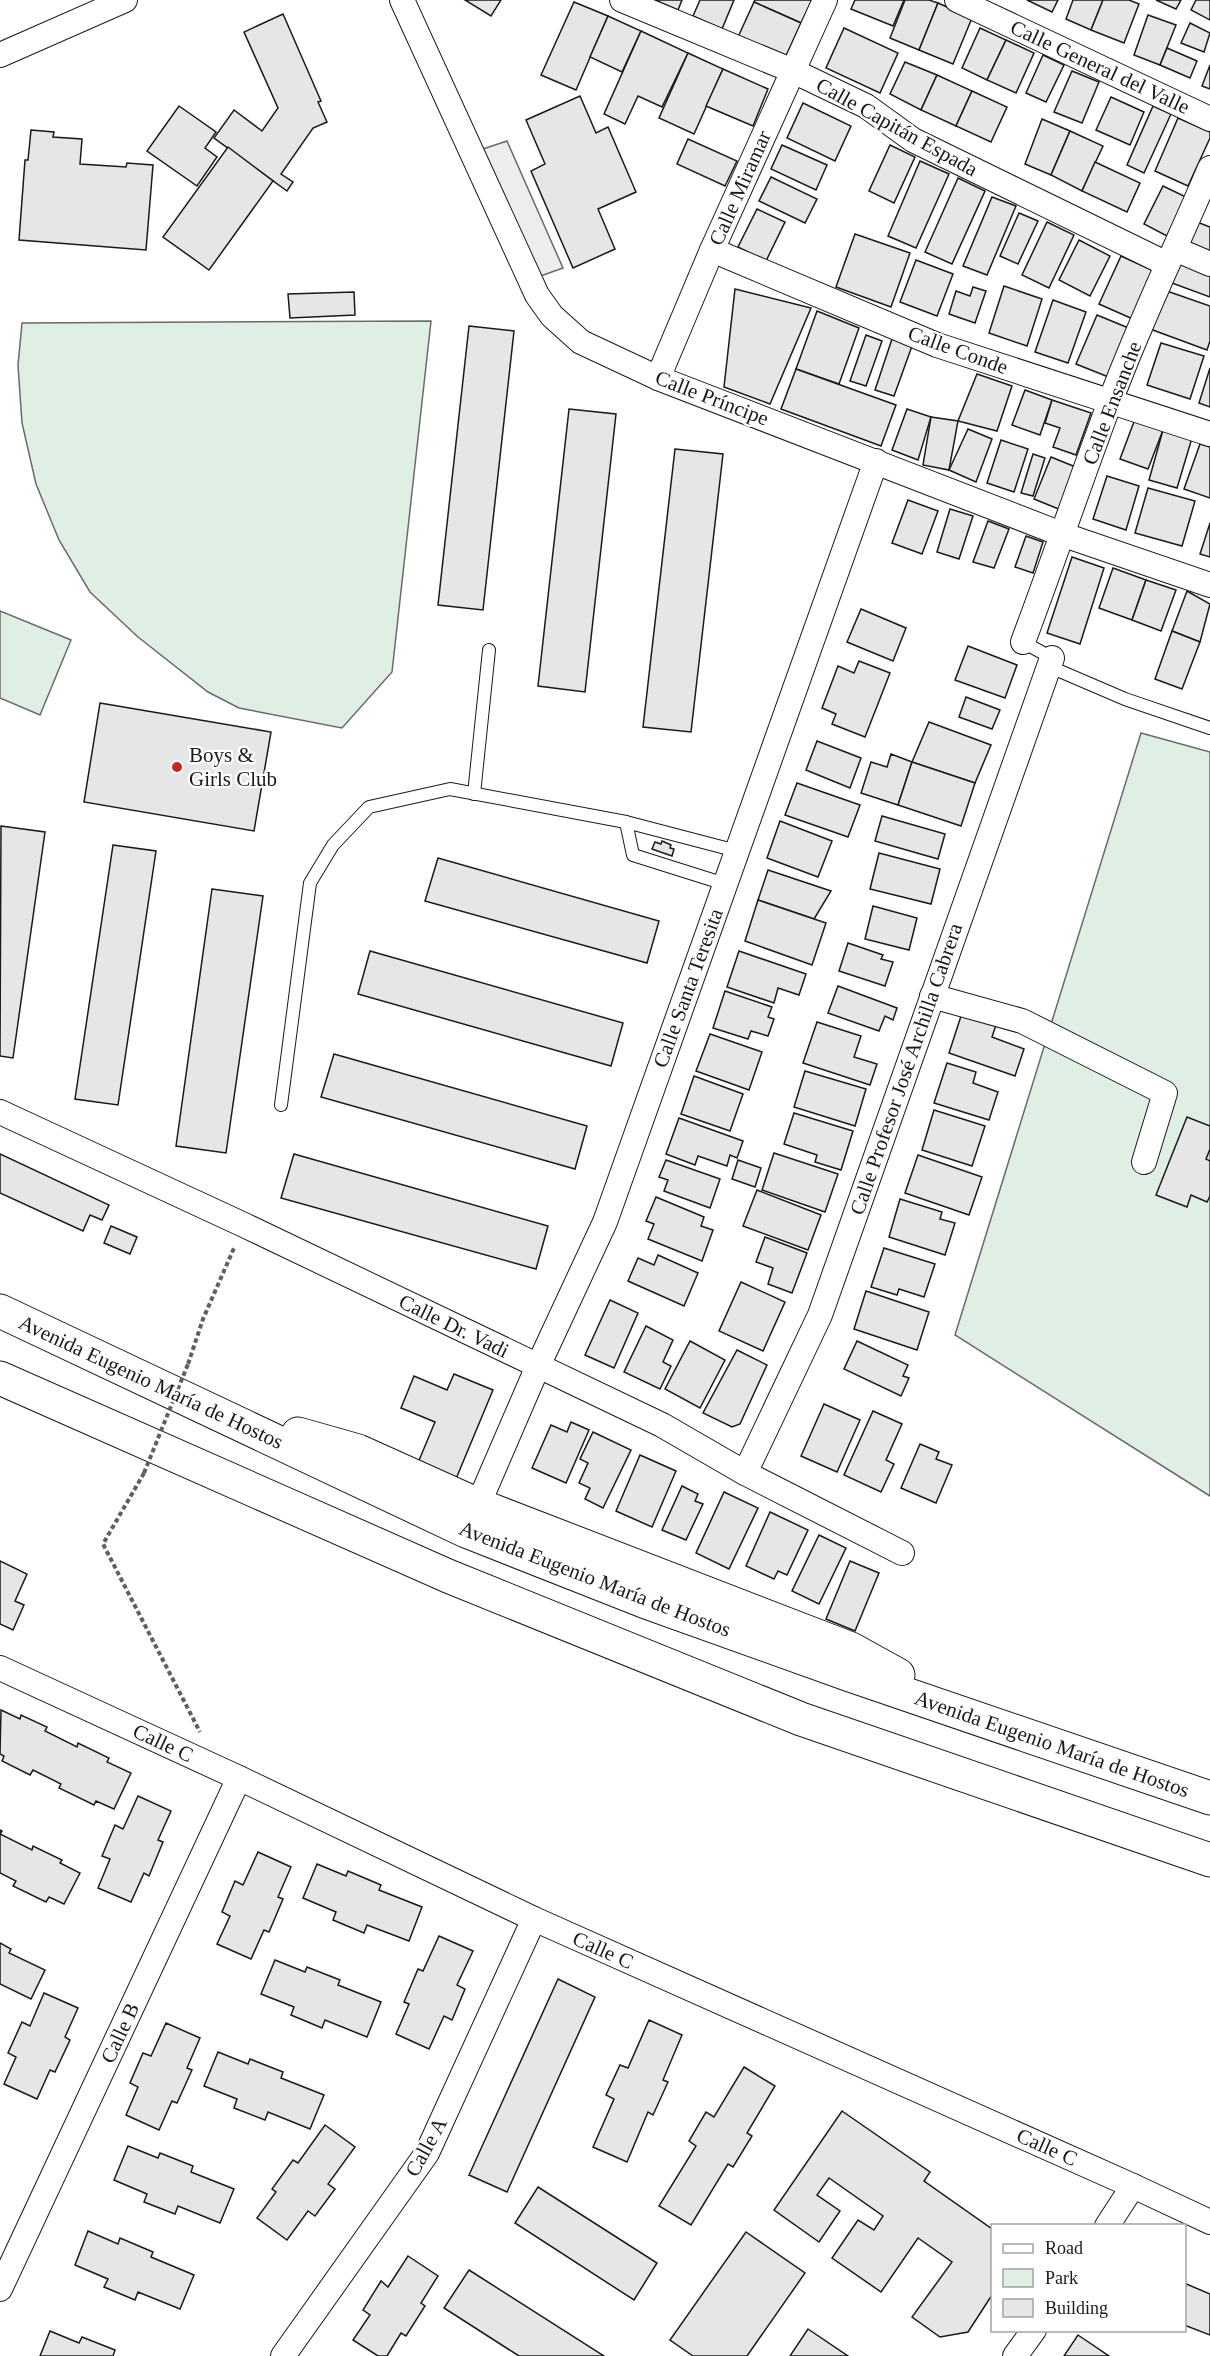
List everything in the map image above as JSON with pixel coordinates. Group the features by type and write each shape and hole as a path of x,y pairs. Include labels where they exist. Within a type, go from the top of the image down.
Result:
{"highway":[{"name":"Avenida Eugenio María de Hostos","path":"0,1311 466,1531 646,1602 1210,1798"},
{"path":"0,1378 448,1576 789,1714 1210,1860"},
{"path":"199,1405 358,1451 478,1505 851,1649 967,1715"}],"street":[{"path":"0,55 125,0"},
{"name":"Calle Príncipe","path":"402,0 537,295 552,316 581,342 658,378 1064,535 1210,585"},
{"name":"Calle Capitán Espada","path":"622,0 793,71 866,105 913,140 1171,257 1210,264"},
{"name":"Calle Miramar","path":"658,378 712,250 825,0"},
{"name":"Calle General del Valle","path":"957,0 1210,119"},
{"name":"Calle Ensanche","path":"1023,642 1064,535 1110,401 1210,168"},
{"name":"Calle Conde","path":"712,250 937,345 1210,434"},
{"name":"Calle Santa Teresita","path":"478,1505 604,1222 876,461"},
{"name":"Calle Profesor José Archilla Cabrera","path":"745,1473 820,1316 1050,662"},
{"path":"932,996 1022,1021 1165,1093 1144,1162"},
{"name":"Calle Dr. Vadi","path":"0,1112 244,1225 662,1425 745,1473 902,1553"},
{"name":"Calle C","path":"0,1668 229,1773 534,1919 1210,2222"},
{"name":"Calle B","path":"0,2289 229,1773"},
{"name":"Calle A","path":"283,2356 427,2153 534,1919"},
{"path":"1108,2224 1133,2186"},
{"path":"1016,2356 1033,2332"}],"lane":[{"path":"1023,642 1050,662 1125,699 1210,728"},
{"path":"474,794 489,650"},
{"path":"281,1105 310,883 333,845 369,807 450,789 626,822 737,850"},
{"path":"626,822 633,855 725,884"}],"path":[{"path":"229,1773 103,1544 144,1473 188,1364 203,1319 244,1225"}],"green space":[{"path":"431,321 392,672 342,728 239,708 208,692 138,637 90,592 59,540 36,484 22,423 18,365 22,323"},
{"path":"0,611 71,640 40,715 0,698"},
{"path":"1141,733 1210,752 1210,1496 955,1335"}],"shaded area":[{"path":"507,141 563,268 535,278 480,150"}],"building":[{"path":"465,0 501,0 491,16"},
{"path":"655,0 682,0 678,10"},
{"path":"700,0 734,0 722,29 693,16"},
{"path":"755,0 812,0 801,23 754,2"},
{"path":"855,0 904,0 893,26 851,9"},
{"path":"905,0 929,0 938,3 919,50 890,38"},
{"path":"1027,0 1058,0 1052,12"},
{"path":"1073,0 1103,0 1091,30 1066,19"},
{"path":"1103,0 1129,0 1139,4 1124,43 1091,30"},
{"path":"1156,0 1181,0 1176,9"},
{"path":"1196,0 1210,0 1210,20 1191,10"},
{"path":"574,2 608,16 576,90 541,75"},
{"path":"754,2 801,23 785,58 738,37"},
{"path":"938,3 972,18 953,64 919,50"},
{"path":"283,14 321,101 318,102 327,122 313,128 281,174 293,182 287,191 214,138 234,110 262,131 278,108 244,32"},
{"path":"1148,15 1176,25 1160,65 1134,55"},
{"path":"608,16 641,31 622,72 590,57"},
{"path":"1190,23 1210,33 1204,52 1181,43"},
{"path":"844,28 898,53 880,93 826,68"},
{"path":"980,28 1006,40 987,80 962,68"},
{"path":"641,31 688,53 662,107 638,96 625,124 604,114"},
{"path":"1006,40 1034,53 1016,93 987,80"},
{"path":"1167,48 1197,61 1190,78 1160,65"},
{"path":"688,53 723,69 694,134 659,118"},
{"path":"1043,55 1064,65 1046,102 1026,93"},
{"path":"905,62 937,75 921,110 890,94"},
{"path":"1210,65 1210,89 1202,86"},
{"path":"723,69 768,89 753,126 706,106"},
{"path":"1072,71 1099,82 1082,123 1054,112"},
{"path":"937,75 972,91 956,126 921,110"},
{"path":"972,91 1007,107 991,142 956,126"},
{"path":"580,96 596,133 608,127 636,192 598,209 615,249 573,268 531,171 545,164 526,120"},
{"path":"1111,97 1144,112 1130,145 1096,130"},
{"path":"803,103 851,126 835,161 787,138"},
{"path":"179,106 216,132 205,148 217,157 197,186 147,151"},
{"path":"1153,106 1171,114 1144,173 1127,165"},
{"path":"1178,118 1210,132 1210,138 1188,186 1155,171"},
{"path":"1042,119 1070,131 1051,175 1025,164"},
{"path":"31,130 54,132 53,137 82,139 80,164 126,167 127,163 153,165 146,250 19,240 25,160 28,160"},
{"path":"1070,131 1103,146 1082,191 1051,175"},
{"path":"688,139 737,161 725,186 677,164"},
{"path":"782,145 827,165 816,190 771,169"},
{"path":"890,145 915,157 894,203 869,191"},
{"path":"228,147 273,181 209,270 163,237"},
{"path":"920,161 949,174 916,248 888,236"},
{"path":"1095,162 1140,183 1127,212 1082,191"},
{"path":"771,177 817,199 805,223 759,201"},
{"path":"958,178 985,191 952,264 925,252"},
{"path":"1163,186 1186,197 1167,236 1144,224"},
{"path":"992,197 1016,206 987,275 963,266"},
{"path":"757,209 785,222 766,261 738,247"},
{"path":"1019,213 1038,221 1018,264 1000,256"},
{"path":"1047,222 1074,235 1049,288 1022,275"},
{"path":"1197,222 1210,227 1210,255 1187,244"},
{"path":"855,234 910,253 891,307 836,287"},
{"path":"1079,240 1110,256 1090,296 1059,280"},
{"path":"1121,256 1156,272 1135,320 1099,304"},
{"path":"916,260 953,274 937,316 900,302"},
{"path":"1179,263 1210,274 1210,297 1172,283"},
{"path":"1004,286 1042,299 1027,346 989,333"},
{"path":"973,287 986,291 975,323 949,314 956,291 970,296"},
{"path":"735,289 811,308 770,404 724,387"},
{"path":"1164,290 1210,306 1210,341 1207,350 1150,329"},
{"path":"354,292 355,315 290,318 288,294"},
{"path":"1053,300 1086,312 1068,363 1035,352"},
{"path":"817,311 859,328 839,384 796,369"},
{"path":"1097,315 1131,329 1111,378 1076,364"},
{"path":"469,326 514,331 483,610 438,605"},
{"path":"866,335 882,341 866,386 850,381"},
{"path":"892,339 912,346 894,396 875,390"},
{"path":"1161,343 1204,356 1190,399 1147,385"},
{"path":"1210,368 1210,407 1199,403"},
{"path":"796,369 896,405 881,446 781,409"},
{"path":"977,374 1012,386 997,431 958,421"},
{"path":"1025,390 1052,400 1040,435 1012,425"},
{"path":"1052,400 1091,413 1076,455 1053,447 1060,428 1045,423"},
{"path":"569,409 616,414 585,692 538,686"},
{"path":"907,409 931,417 918,460 892,450"},
{"path":"931,417 958,421 949,470 923,465"},
{"path":"1135,419 1163,430 1148,469 1120,459"},
{"path":"968,429 992,439 976,482 949,470"},
{"path":"1163,430 1192,438 1177,488 1149,480"},
{"path":"1001,440 1028,449 1014,492 987,483"},
{"path":"1200,444 1210,447 1210,498 1184,489"},
{"path":"675,449 723,454 691,732 643,727"},
{"path":"1033,454 1045,458 1033,496 1021,493"},
{"path":"1051,457 1078,468 1061,510 1034,499"},
{"path":"1107,476 1139,486 1126,530 1093,519"},
{"path":"1148,488 1195,501 1182,546 1135,533"},
{"path":"908,500 938,511 922,554 892,543"},
{"path":"950,509 973,516 959,559 937,552"},
{"path":"988,521 1009,529 994,568 973,562"},
{"path":"1210,523 1210,557 1200,554"},
{"path":"1026,536 1043,542 1033,573 1015,567"},
{"path":"1072,557 1104,568 1080,644 1047,633"},
{"path":"1113,568 1146,580 1132,620 1099,608"},
{"path":"1146,580 1176,590 1161,631 1132,620"},
{"path":"1187,591 1210,604 1200,642 1172,631"},
{"path":"861,609 906,628 893,661 847,642"},
{"path":"1172,631 1200,642 1182,689 1155,679"},
{"path":"968,646 1017,665 1005,698 955,680"},
{"path":"859,661 890,673 865,737 832,724 836,714 822,708 838,666 854,673"},
{"path":"966,697 1000,710 992,729 959,717"},
{"name":"Boys & Girls Club","path":"100,703 271,732 254,831 84,802"},
{"path":"929,722 991,745 975,783 912,762"},
{"path":"817,741 861,758 850,788 806,770"},
{"path":"891,754 912,762 898,805 861,793 871,762 887,767"},
{"path":"912,762 975,783 961,826 898,805"},
{"path":"797,783 860,805 848,837 785,815"},
{"path":"882,816 945,834 938,859 875,841"},
{"path":"780,821 832,841 818,877 767,858"},
{"path":"1,826 45,832 13,1058 0,1056"},
{"path":"662,841 674,849 672,856 652,849 655,842 661,844"},
{"path":"113,845 156,851 118,1105 75,1099"},
{"path":"879,853 940,869 931,904 870,889"},
{"path":"438,858 659,921 647,963 425,901"},
{"path":"768,870 831,891 814,919 758,900"},
{"path":"212,889 263,896 226,1153 176,1146"},
{"path":"758,900 826,923 812,965 745,941"},
{"path":"873,906 917,918 909,950 865,939"},
{"path":"848,943 883,955 881,959 893,962 885,986 839,971"},
{"path":"370,951 623,1023 611,1066 358,994"},
{"path":"739,951 806,974 799,995 778,988 774,1003 727,987"},
{"path":"838,986 897,1008 893,1020 885,1016 879,1031 828,1013"},
{"path":"725,991 772,1007 768,1017 774,1019 768,1036 751,1031 748,1039 713,1028"},
{"path":"962,1013 996,1025 992,1037 1024,1049 1015,1076 949,1053"},
{"path":"817,1022 861,1036 854,1057 877,1064 870,1085 803,1063"},
{"path":"710,1034 762,1052 749,1090 696,1071"},
{"path":"334,1054 587,1126 575,1169 321,1097"},
{"path":"947,1063 976,1072 973,1083 998,1092 989,1120 934,1103"},
{"path":"805,1071 866,1089 855,1126 794,1107"},
{"path":"694,1076 743,1094 730,1131 681,1114"},
{"path":"934,1110 985,1126 972,1166 922,1150"},
{"path":"794,1113 853,1131 841,1170 815,1162 817,1155 784,1144"},
{"path":"1187,1117 1210,1126 1210,1149 1206,1159 1210,1161 1210,1196 1207,1202 1191,1195 1187,1207 1156,1195"},
{"path":"679,1118 743,1141 737,1158 730,1155 727,1166 698,1156 695,1165 666,1154"},
{"path":"774,1153 838,1174 825,1212 762,1190"},
{"path":"0,1154 109,1205 102,1220 90,1215 83,1231 0,1193"},
{"path":"294,1154 548,1226 536,1269 281,1198"},
{"path":"918,1155 982,1177 969,1215 905,1193"},
{"path":"666,1160 720,1179 710,1208 664,1191 668,1180 659,1177"},
{"path":"738,1160 761,1168 755,1187 732,1179"},
{"path":"757,1190 821,1215 808,1250 743,1226"},
{"path":"656,1197 704,1217 701,1226 713,1230 702,1261 648,1239 654,1224 646,1221"},
{"path":"900,1199 942,1212 940,1219 955,1223 945,1255 889,1237"},
{"path":"111,1226 137,1237 130,1254 104,1243"},
{"path":"765,1237 807,1253 792,1293 768,1284 773,1268 756,1262"},
{"path":"884,1248 935,1264 924,1297 899,1289 897,1295 871,1287"},
{"path":"658,1255 698,1273 684,1306 628,1281 638,1258 654,1265"},
{"path":"741,1282 785,1302 763,1351 719,1331"},
{"path":"866,1291 929,1312 917,1350 854,1329"},
{"path":"610,1300 638,1313 614,1368 585,1355"},
{"path":"646,1326 673,1340 663,1362 671,1366 660,1389 624,1372"},
{"path":"690,1341 725,1360 700,1408 665,1389"},
{"path":"857,1341 908,1365 903,1376 909,1378 901,1396 844,1369"},
{"path":"737,1350 767,1365 740,1424 732,1427 703,1413"},
{"path":"454,1374 493,1390 453,1486 415,1470 435,1422 401,1408 414,1376 447,1390"},
{"path":"824,1404 860,1420 837,1472 801,1456"},
{"path":"873,1411 902,1424 886,1460 894,1464 881,1492 844,1475"},
{"path":"571,1422 589,1430 566,1483 532,1468 551,1425 567,1432"},
{"path":"593,1432 631,1450 603,1508 585,1499 590,1488 579,1483 588,1463 580,1459"},
{"path":"920,1444 939,1452 936,1459 952,1465 936,1503 901,1488"},
{"path":"640,1455 676,1471 652,1527 616,1511"},
{"path":"682,1486 698,1494 695,1501 703,1504 686,1540 662,1530"},
{"path":"724,1492 758,1508 729,1569 696,1553"},
{"path":"770,1512 808,1530 787,1575 778,1571 774,1579 746,1566"},
{"path":"819,1535 846,1548 819,1604 792,1591"},
{"path":"0,1561 27,1574 15,1601 24,1605 13,1630 0,1624"},
{"path":"850,1561 879,1573 855,1631 826,1619"},
{"path":"1,1710 20,1719 21,1715 47,1727 45,1731 77,1747 78,1743 109,1758 107,1762 131,1773 114,1809 96,1801 94,1805 59,1788 61,1784 33,1770 30,1775 2,1761 4,1756 0,1754"},
{"path":"138,1796 171,1811 158,1840 163,1842 149,1876 144,1873 131,1902 98,1888 110,1859 102,1856 115,1825 123,1829"},
{"path":"0,1834 32,1850 33,1846 62,1860 60,1863 80,1873 64,1904 49,1897 46,1902 13,1886 16,1881 0,1873"},
{"path":"258,1852 291,1867 278,1897 283,1899 269,1932 264,1930 251,1959 217,1944 230,1916 222,1912 235,1881 243,1885"},
{"path":"317,1864 346,1876 348,1871 381,1885 379,1890 422,1907 409,1941 367,1925 364,1933 333,1920 336,1912 303,1898"},
{"path":"439,1936 473,1951 457,1985 465,1989 452,2020 444,2016 429,2049 396,2034 409,2004 404,2002 418,1969 423,1971"},
{"path":"0,1943 11,1949 9,1953 45,1970 31,1999 0,1984"},
{"path":"275,1960 305,1972 307,1967 340,1980 338,1985 381,2002 367,2037 325,2020 322,2028 291,2015 294,2007 261,1994"},
{"path":"558,1979 595,1997 507,2192 469,2175"},
{"path":"44,1993 78,2008 65,2037 70,2040 55,2072 50,2070 37,2099 4,2084 16,2057 8,2053 22,2022 30,2026"},
{"path":"649,2020 682,2035 663,2080 668,2082 653,2115 648,2112 627,2162 593,2147 614,2099 606,2095 620,2065 628,2068"},
{"path":"166,2023 200,2038 187,2068 192,2070 177,2103 172,2101 159,2130 126,2115 138,2087 130,2083 143,2053 151,2056"},
{"path":"218,2052 248,2064 250,2059 283,2072 281,2078 324,2095 310,2129 268,2112 265,2120 234,2108 237,2099 204,2086"},
{"path":"744,2067 775,2086 747,2133 752,2136 733,2167 728,2164 691,2225 659,2206 696,2146 689,2141 706,2112 714,2117"},
{"path":"842,2111 930,2172 924,2181 991,2228 991,2297 968,2332 940,2337 912,2317 952,2262 918,2238 881,2292 832,2258 858,2220 874,2230 883,2216 829,2178 817,2195 840,2211 819,2242 774,2210"},
{"path":"325,2125 355,2147 328,2184 335,2189 315,2216 308,2211 287,2240 257,2218 276,2192 272,2189 293,2160 298,2163"},
{"path":"128,2146 158,2158 160,2153 193,2166 191,2172 234,2189 220,2223 178,2206 175,2214 144,2202 147,2194 114,2180"},
{"path":"538,2187 657,2263 634,2300 515,2223"},
{"path":"88,2231 118,2244 120,2238 153,2252 151,2257 194,2275 180,2309 138,2292 135,2300 104,2287 108,2279 75,2265"},
{"path":"746,2232 805,2273 747,2356 693,2356 670,2340"},
{"path":"408,2256 438,2276 421,2303 425,2306 406,2336 401,2333 387,2356 378,2356 353,2340 370,2315 363,2310 381,2281 388,2287"},
{"path":"469,2270 604,2356 519,2356 444,2308"},
{"path":"1186,2284 1210,2294 1210,2335 1186,2326"},
{"path":"808,2329 848,2356 790,2356"},
{"path":"50,2331 79,2343 82,2337 115,2350 113,2356 40,2356"},
{"path":"1078,2335 1109,2356 1064,2356"}],"place":[{"name":"Boys & Girls Club","path":"177,767"}]}
